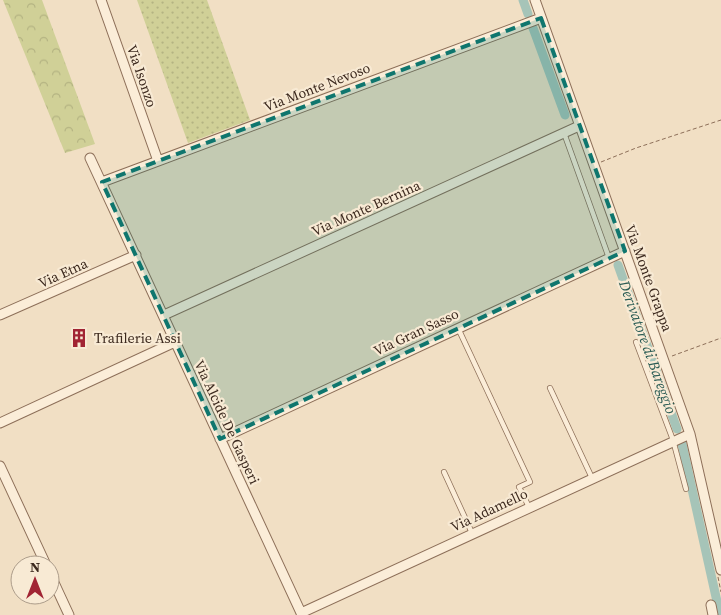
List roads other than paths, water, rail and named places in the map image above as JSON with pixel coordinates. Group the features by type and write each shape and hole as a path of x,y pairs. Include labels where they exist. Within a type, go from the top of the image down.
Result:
{"street":[{"name":"Via Isonzo","path":"101,0 158,161"},
{"name":"Via Monte Grappa","path":"535,0 664,359 680,437 721,570"},
{"name":"Via Monte Nevoso","path":"102,182 541,18"},
{"name":"Via Monte Bernina","path":"164,315 580,126"},
{"name":"Via Alcide De Gasperi","path":"90,158 301,614"},
{"name":"Via Gran Sasso","path":"220,439 625,251"},
{"name":"Via Etna","path":"0,315 136,255"},
{"path":"0,423 175,342"},
{"name":"Via Adamello","path":"301,614 680,437"},
{"path":"0,466 41,555"},
{"path":"60,596 69,615"},
{"path":"711,605 713,615"}],"lane":[{"path":"564,133 609,258"},
{"path":"458,328 530,482 519,487 529,507"},
{"path":"636,342 680,437 686,489"},
{"path":"550,388 592,478"},
{"path":"444,472 472,533"}],"waterway":[{"name":"Derivatore di Bareggio","path":"523,0 528,14"},
{"name":"Derivatore di Bareggio","path":"533,28 565,115"},
{"name":"Derivatore di Bareggio","path":"618,265 677,429"},
{"name":"Derivatore di Bareggio","path":"682,444 720,615"}],"place":[{"name":"Trafilerie Assi","path":"79,338"}]}
